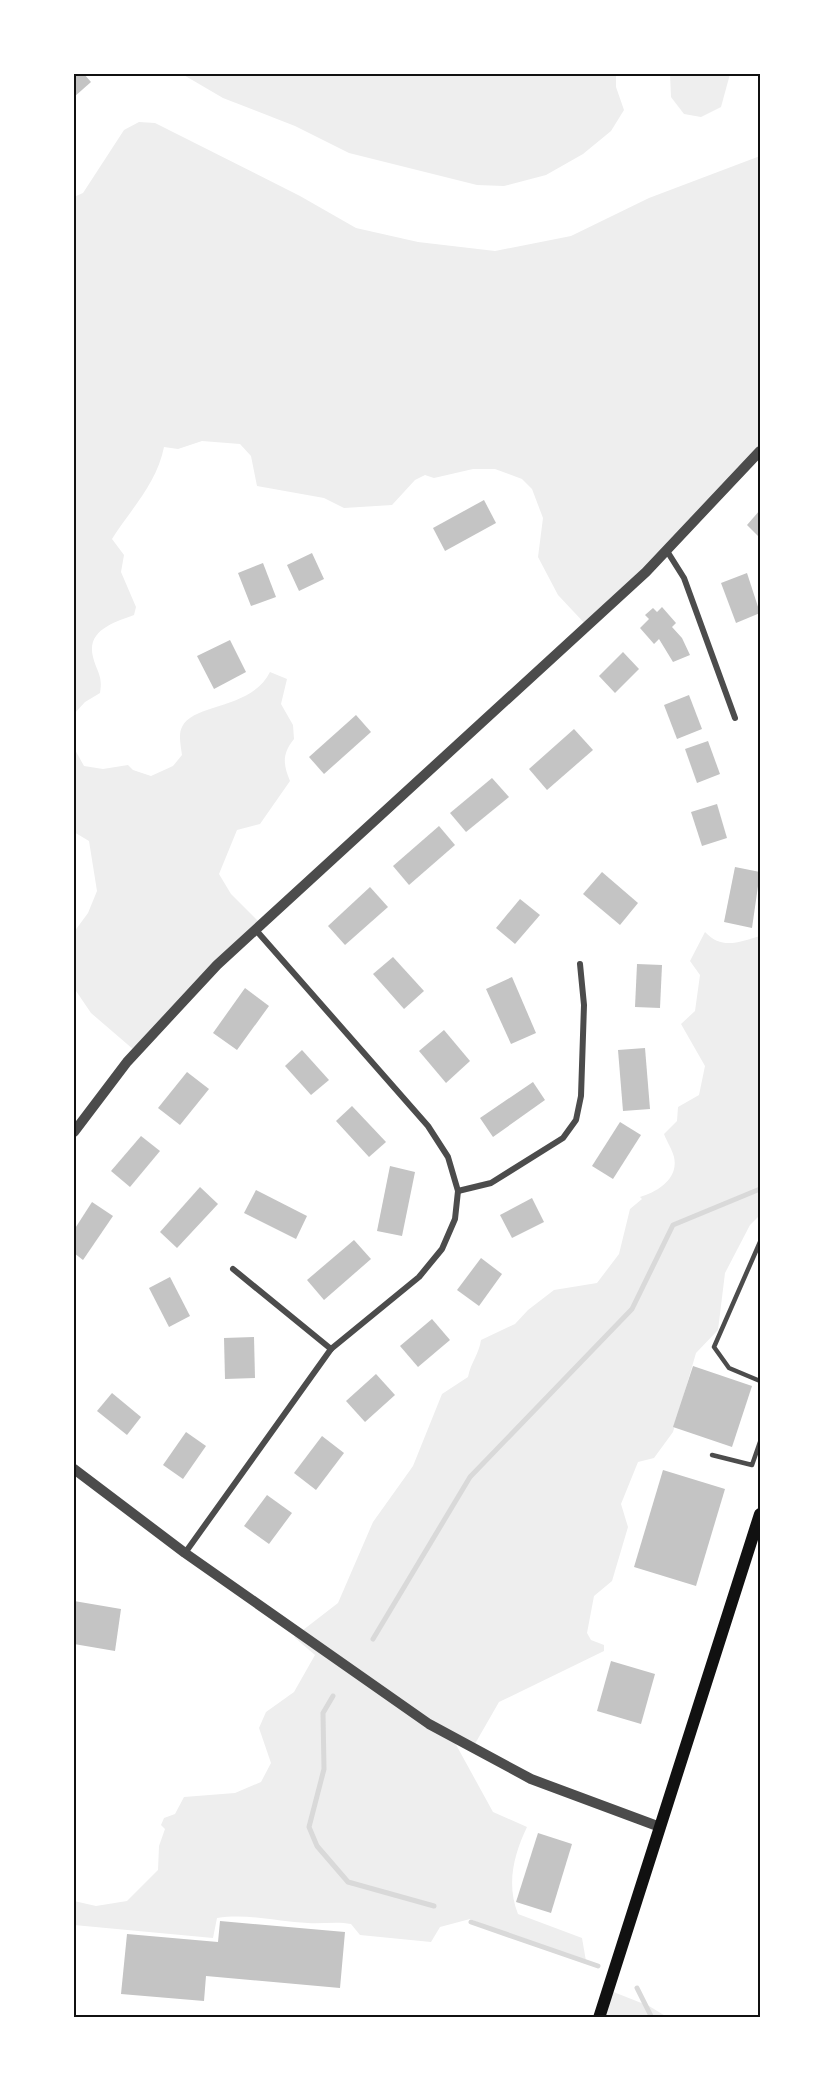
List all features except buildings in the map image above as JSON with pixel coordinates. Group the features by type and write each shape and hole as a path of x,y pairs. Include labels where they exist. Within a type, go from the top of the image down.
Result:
{"main road":[{"path":"599,2018 760,1514"}],"street":[{"path":"74,1132 128,1062 217,965 527,683 667,551 760,451"},
{"path":"667,551 684,578 735,718"},
{"path":"185,1553 331,1349 419,1277 442,1249 455,1219 459,1191 448,1157 428,1126 255,929"},
{"path":"459,1191 491,1183 563,1138 576,1120 581,1096 584,1005 580,964"},
{"path":"232,1269 331,1349"},
{"path":"74,1469 185,1553 429,1724 531,1779 660,1827"}],"lane":[{"path":"760,1242 714,1347 729,1368 760,1381"},
{"path":"752,1465 760,1442"},
{"path":"712,1455 760,1468"}],"shaded area":[{"path":"182,74 616,74 616,87 624,110 611,131 583,154 546,175 504,186 477,185 349,153 295,126 223,98"},
{"path":"670,74 730,74 721,107 701,117 684,114 671,97"},
{"path":"139,122 155,123 300,196 356,228 418,242 495,251 571,236 649,198 760,156 760,453 588,627 558,595 538,557 543,518 532,489 522,479 495,469 473,469 434,478 425,475 415,480 392,505 344,508 324,498 257,486 251,456 240,444 202,441 178,449 164,447 156,472 112,539 124,555 121,572 136,607 134,615 104,628 94,640 93,657 100,678 100,693 85,702 74,714 74,197 83,193 124,130"},
{"path":"270,672 287,679 281,704 293,725 294,739 287,750 285,759 290,781 260,824 237,830 219,874 231,894 261,924 134,1050 91,1013 74,988 74,932 88,913 97,891 89,841 74,832 74,748 84,766 103,769 128,765 133,770 151,776 173,766 182,755 180,733 188,719 250,693"},
{"path":"705,932 711,938 724,943 760,936 760,1215 750,1225 725,1273 718,1330 696,1353 673,1432 654,1458 638,1462 621,1504 628,1527 612,1581 594,1596 587,1633 591,1640 604,1645 604,1651 499,1702 472,1749 454,1741 493,1812 527,1827 518,1848 513,1869 514,1903 518,1914 582,1938 586,1961 527,1942 470,1919 440,1927 431,1942 360,1935 351,1924 346,1923 297,1922 263,1918 217,1918 213,1938 74,1925 74,1901 96,1906 127,1901 158,1870 159,1846 165,1829 161,1825 164,1818 175,1814 184,1797 235,1793 261,1782 271,1763 259,1728 266,1712 294,1692 315,1655 294,1637 338,1603 373,1522 413,1466 442,1394 468,1377 481,1340 515,1324 528,1310 554,1290 597,1283 619,1254 630,1209 642,1199 640,1197 660,1188 670,1178 675,1165 674,1157 664,1134 677,1121 678,1107 699,1095 705,1066 681,1024 695,1011 700,975 690,961"},
{"path":"611,1991 649,2006 667,2017 601,2018"}],"waterway":[{"path":"373,1639 470,1477 632,1309 673,1225 760,1189"},
{"path":"333,1696 323,1713 324,1769 309,1827 317,1846 348,1882 434,1906"},
{"path":"471,1922 598,1966"},
{"path":"637,1988 652,2018"}]}
